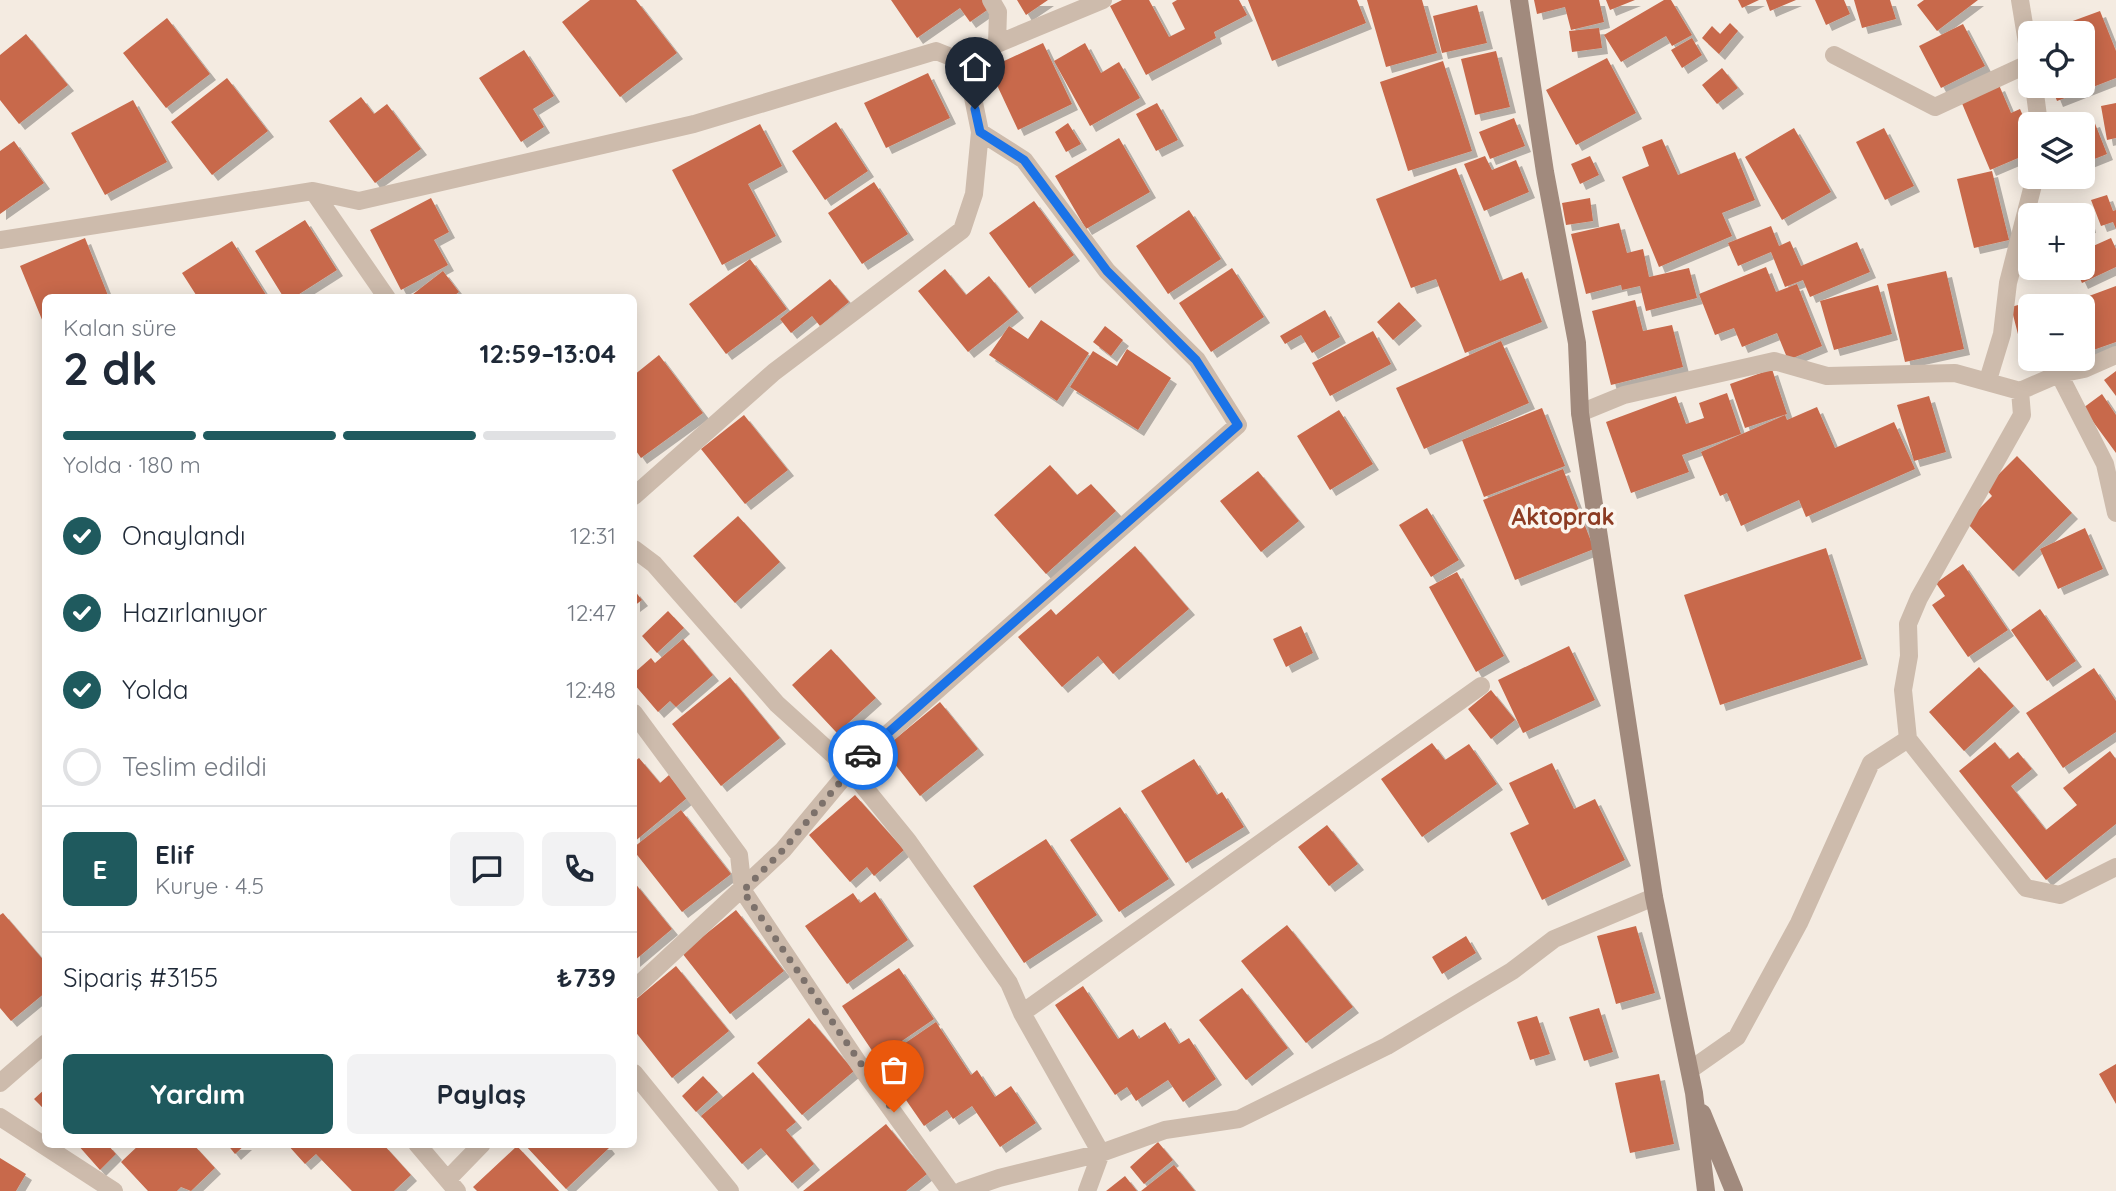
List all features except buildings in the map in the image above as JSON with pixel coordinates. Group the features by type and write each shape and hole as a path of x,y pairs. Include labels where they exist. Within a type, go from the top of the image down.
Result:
{"street":[{"path":"991,0 998,12 998,44"},
{"path":"966,63 998,44 1103,0"},
{"path":"1519,0 1545,172 1577,343 1580,413 1654,897 1690,1070 1706,1191"},
{"path":"2020,0 2023,21"},
{"path":"0,240 313,191 359,201 694,124 936,51 966,63"},
{"path":"1834,55 1935,107 2018,68"},
{"path":"637,493 774,372 962,230 974,194 980,132 966,63"},
{"path":"637,986 702,923 743,891 783,850 858,760 1238,425 1196,360 1107,271 1024,160 980,132"},
{"path":"1989,380 2002,334 2008,283 2032,189"},
{"path":"313,191 384,294"},
{"path":"1580,413 1624,395 1774,361 1828,376 1955,373 1989,380 2020,391 2059,374 2084,369 2116,355"},
{"path":"2059,374 2105,464 2116,513"},
{"path":"2020,391 2022,415 1919,598 1908,624 1909,656 1903,690 1908,739 2026,888 2060,895 2116,867"},
{"path":"637,551 654,564 777,704 851,771 908,841 1009,983 1022,1013 1101,1153 1087,1191"},
{"path":"1022,1013 1481,686"},
{"path":"637,717 739,855 743,891 865,1073 950,1191"},
{"path":"1690,1070 1737,1037 1799,923 1871,763 1908,739"},
{"path":"961,1191 999,1178 1101,1153 1166,1130 1239,1119 1387,1046 1512,971 1554,939 1654,897"},
{"path":"0,1083 42,1046"},
{"path":"637,1077 730,1191"},
{"path":"1694,1093 1734,1191"},
{"path":"0,1117 42,1144"},
{"path":"48,1148 114,1191"},
{"path":"420,1148 453,1185 479,1148"}],"way so far":[{"path":"863,755 783,850 743,891 894,1112"}],"district":[{"name":"Aktoprak","path":"1563,517"}],"route":[{"path":"863,755 1238,425 1196,360 1107,271 1024,160 980,132 975,109"}]}
